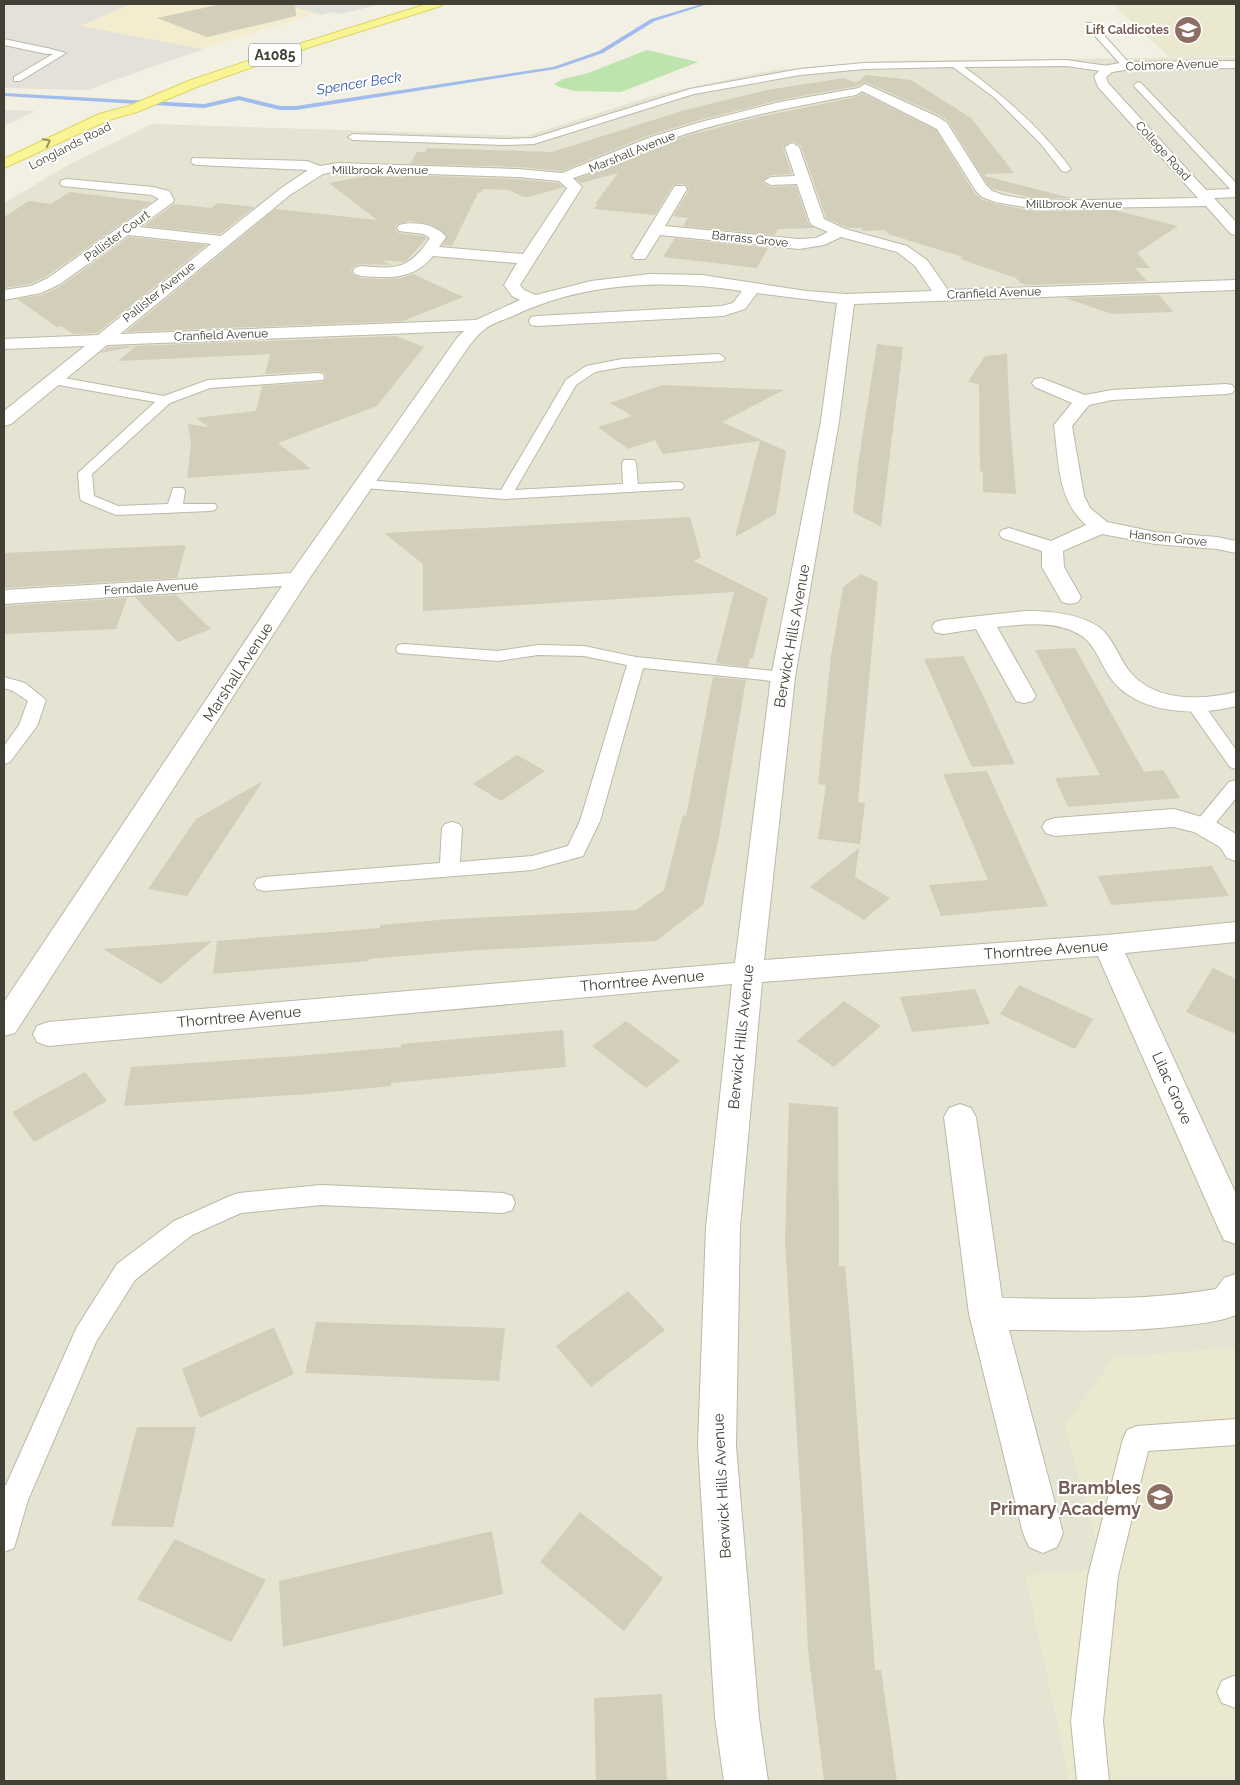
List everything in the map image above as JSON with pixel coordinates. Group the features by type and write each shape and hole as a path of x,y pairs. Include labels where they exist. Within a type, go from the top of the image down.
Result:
{"main road":[{"name":"A1085","path":"4,164 104,117 136,108 195,83 306,44 437,4"},
{"name":"Longlands Road","path":"4,179 121,120 136,108"}],"street":[{"path":"4,42 47,51"},
{"name":"Colmore Avenue","path":"1108,69 1127,66 1236,64"},
{"name":"College Road","path":"1108,69 1100,76 1102,84 1236,231"},
{"name":"Millbrook Avenue","path":"861,89 890,99 942,126 981,188 987,194 1000,199 1036,205 1206,198 1236,193"},
{"name":"Marshall Avenue","path":"563,177 589,170 654,141 689,130 772,106 861,89"},
{"path":"822,97 836,105"},
{"path":"867,103 890,99"},
{"path":"792,148 817,222 840,232 902,250 921,263 943,295"},
{"name":"Millbrook Avenue","path":"198,161 307,165 320,170 338,167 518,173 563,177"},
{"name":"Pallister Avenue","path":"4,420 222,241 284,192 304,178 320,170"},
{"path":"102,186 120,174"},
{"name":"Marshall Avenue","path":"534,300 518,293 512,285 575,187 563,177"},
{"path":"770,181 803,180"},
{"name":"Pallister Court","path":"4,295 35,290 54,281 167,200 164,194 66,182"},
{"path":"640,256 680,189"},
{"path":"361,271 393,274 412,270 430,251 438,237 428,230 404,228"},
{"path":"126,230 222,241"},
{"name":"Barrass Grove","path":"657,230 799,244 819,242 840,232"},
{"path":"430,251 527,259"},
{"name":"Cranfield Avenue","path":"4,344 479,325 534,300 591,286 650,279 702,280 846,299 1236,286"},
{"path":"537,320 723,311 739,306 753,288"},
{"name":"Berwick Hills Avenue","path":"746,1781 737,1718 717,1446 723,1227 748,972 783,677 830,422 846,299"},
{"name":"Marshall Avenue","path":"4,1025 298,580 463,342 479,325"},
{"path":"1041,383 1084,401 1112,395 1226,389"},
{"path":"1159,393 1176,411"},
{"path":"1009,534 1052,548 1100,527 1082,511 1074,496 1063,425 1084,401"},
{"name":"Hanson Grove","path":"1100,527 1155,538 1217,543 1236,547"},
{"path":"1052,548 1053,567 1070,597"},
{"name":"Ferndale Avenue","path":"4,596 298,580"},
{"path":"943,627 1043,617 1070,623 1092,633 1124,679 1140,690 1166,701 1196,706 1236,698"},
{"path":"983,622 1024,696"},
{"path":"1055,827 1174,818 1203,826 1229,841 1236,852"},
{"name":"Thorntree Avenue","path":"48,1034 748,972 1107,945 1236,932"},
{"name":"Lilac Grove","path":"1107,945 1236,1230"},
{"path":"960,1117 987,1314 1043,1533"},
{"path":"987,1314 1082,1314 1194,1309 1227,1303 1236,1289"}],"lane":[{"path":"1090,25 1127,66"},
{"path":"17,79 62,53 47,51"},
{"path":"353,137 506,142 534,141 657,101 738,82 800,72 864,66 1066,63 1108,69"},
{"path":"954,64 998,96 1044,142 1066,169"},
{"name":"College Road","path":"1138,85 1236,189"},
{"path":"505,495 571,383 591,368 622,363 720,358"},
{"path":"659,361 664,378"},
{"path":"210,507 116,511 87,498 86,473 165,400 208,384 247,390 318,378"},
{"path":"53,380 165,400"},
{"path":"629,463 631,489"},
{"path":"364,484 505,495 677,486"},
{"path":"176,509 178,491"},
{"path":"404,649 498,656 538,650 584,651 636,662 783,677"},
{"path":"264,884 532,863 576,851 590,821 636,662"},
{"path":"4,682 19,687 37,700 28,726 4,758"},
{"path":"1196,706 1236,763"},
{"path":"1203,826 1236,786"},
{"path":"450,869 452,828"},
{"path":"4,1538 9,1499 86,1335 126,1272 183,1228 239,1202 321,1195 503,1203"},
{"path":"1093,1781 1087,1721 1102,1576 1137,1439 1236,1432"}],"shaded area":[{"path":"4,4 131,4 80,26 203,49 87,90 4,88"},
{"path":"131,4 380,4 341,14 316,13 203,49 79,26"},
{"path":"284,4 380,4 341,14 331,12 322,15"},
{"name":"Lift Caldicotes","path":"1113,4 1236,4 1236,56 1169,57"},
{"path":"1236,57 1236,194 1233,191 1236,195 1236,1348 1113,1358 1103,1568 1026,1576 1070,1781 4,1781 4,203 70,164 152,124 526,136 659,94 774,70 883,61"},
{"path":"4,109 8,110 35,111 4,126"},
{"name":"Brambles Primary Academy","path":"1236,1348 1236,1781 1070,1781 1026,1575 1103,1568 1065,1426 1113,1358"}],"green space":[{"path":"647,50 698,62 621,92 575,91 554,84 563,79 588,73"}],"building":[{"path":"222,4 295,4 296,16 207,37 157,18"},
{"path":"866,75 911,80 971,118 1014,173 985,174 985,176 1071,198 1036,199 993,189 987,184 948,121 939,115 866,82 858,86 780,100 700,120 650,135 562,171 518,167 410,164 417,152 425,152 427,148 552,152 685,110 767,90 844,78 856,83"},
{"path":"862,93 936,130 974,192 981,199 995,204 1036,211 1114,210 1178,226 1137,253 1150,268 1135,268 1147,281 1027,285 1020,283 1016,278 960,259 963,257 888,234 886,230 863,231 862,228 848,228 826,218 801,146 793,141 783,148 792,174 771,175 762,182 771,187 796,186 808,223 815,228 778,229 775,235 683,226 688,218 673,216 689,190 685,184 673,185 655,215 594,209 598,204 595,204 618,173 581,183 576,179 686,136 758,117 856,97"},
{"path":"403,175 518,179 558,183 564,187 528,197 523,197 509,190 483,189 478,193 452,246 442,245 447,236 431,225 411,221 397,224 395,229 399,233 427,238 404,262 382,260 392,265 360,264 354,266 351,270 353,275 361,278 381,279 401,278 413,274 463,297 403,321 126,332 275,209 377,220 329,183 365,176 402,177"},
{"path":"70,192 152,202 47,276 30,284 4,288 4,217 29,201 51,204"},
{"path":"218,203 254,207 220,234 144,226 174,204 211,208"},
{"path":"129,237 206,245 97,333 73,334 61,326 57,327 17,299 42,295 61,286"},
{"path":"675,238 768,248 757,268 663,257"},
{"path":"1159,295 1173,312 1112,314 1065,298"},
{"path":"396,336 424,347 377,406 278,443 311,469 187,478 191,445 188,424 209,427 196,418 256,411 262,386 323,382 326,378 325,373 318,371 265,374 270,354 118,361 136,346 100,353 108,347"},
{"path":"877,344 903,347 881,527 853,512 858,464"},
{"path":"1007,354 1016,494 983,492 983,471 980,472 979,384 968,382 985,356"},
{"path":"662,385 784,390 722,422 786,451 776,514 735,537 760,441 663,454 655,440 628,449 598,427 632,416 610,403"},
{"path":"690,517 701,557 694,561 768,598 753,658 750,658 748,667 716,663 734,592 423,611 423,564 384,533"},
{"path":"186,545 177,578 4,588 4,553"},
{"path":"861,574 878,582 858,802 865,803 860,844 818,839 826,785 818,784 831,656 843,587"},
{"path":"176,595 211,629 178,642 135,597"},
{"path":"127,598 116,629 4,634 4,606"},
{"path":"1075,648 1144,772 1163,770 1180,798 1068,807 1055,778 1100,775 1035,650"},
{"path":"963,656 1015,764 972,767 924,659"},
{"path":"713,677 746,680 718,842 703,905 656,941 463,951 213,974 217,941 380,928 380,925 451,919 636,910 664,890 683,815 686,816"},
{"path":"517,755 545,771 501,801 473,784"},
{"path":"987,771 1048,906 941,916 929,885 988,880 943,774"},
{"path":"263,781 187,896 148,889 196,819"},
{"path":"859,848 855,877 890,898 864,920 810,887"},
{"path":"1212,866 1229,896 1111,905 1098,876"},
{"path":"212,941 161,984 103,949"},
{"path":"1213,968 1236,979 1236,1034 1186,1012"},
{"path":"1019,985 1093,1019 1075,1049 1000,1014"},
{"path":"975,989 990,1024 912,1032 900,997"},
{"path":"844,1001 881,1026 834,1067 797,1041"},
{"path":"626,1021 680,1061 646,1088 592,1046"},
{"path":"563,1030 566,1067 391,1083 391,1086 308,1094 124,1106 131,1067 297,1056 401,1047 401,1044"},
{"path":"85,1072 107,1101 34,1142 12,1112"},
{"path":"789,1103 838,1107 839,1266 845,1266 875,1670 881,1670 897,1781 824,1781 808,1649 785,1242"},
{"path":"628,1291 665,1330 591,1387 556,1346"},
{"path":"316,1322 505,1328 499,1381 305,1373"},
{"path":"274,1327 294,1374 200,1418 182,1369"},
{"path":"137,1427 196,1427 173,1527 111,1526"},
{"path":"580,1512 663,1578 624,1631 540,1562"},
{"path":"492,1531 503,1594 283,1647 279,1581"},
{"path":"175,1539 266,1580 231,1642 137,1599"},
{"path":"662,1694 667,1781 596,1781 594,1698"}],"waterway":[{"name":"Spencer Beck","path":"4,95 204,106 239,98 280,108 296,108 554,68 601,52 653,20 706,4"}],"place":[{"name":"Lift Caldicotes","path":"1188,30"},
{"name":"Brambles Primary Academy","path":"1160,1497"}]}
